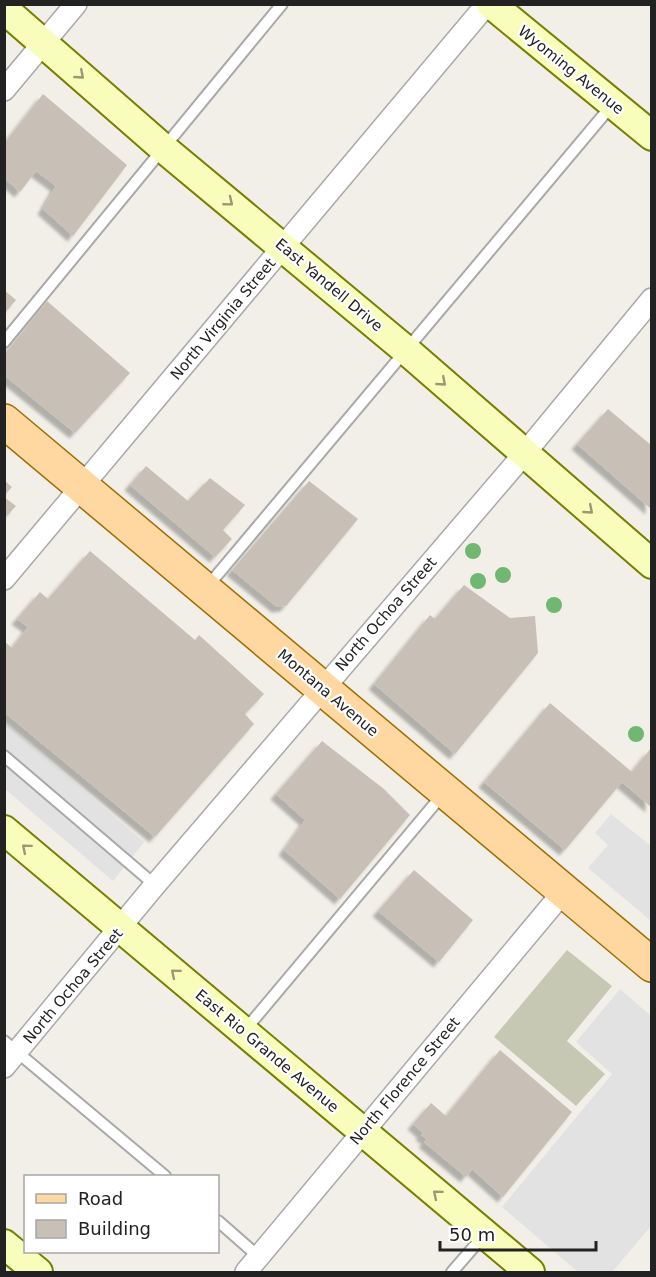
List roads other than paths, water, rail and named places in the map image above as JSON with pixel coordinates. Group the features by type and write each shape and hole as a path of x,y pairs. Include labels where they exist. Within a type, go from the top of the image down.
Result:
{"main road":[{"name":"Montana Avenue","path":"4,421 651,965"}],"street":[{"path":"4,90 76,4"},
{"name":"Wyoming Avenue","path":"489,4 651,136"},
{"name":"North Virginia Street","path":"4,579 489,4"},
{"name":"East Yandell Drive","path":"4,9 163,148 649,557"},
{"name":"North Ochoa Street","path":"9,1053 122,928 155,885 524,453 651,299"},
{"name":"East Rio Grande Avenue","path":"4,830 530,1272"},
{"name":"North Florence Street","path":"252,1264 564,891"},
{"path":"4,1244 38,1272"}],"lane":[{"path":"4,342 282,4"},
{"path":"205,589 612,104"},
{"path":"4,756 155,885"},
{"path":"244,1032 446,791"},
{"path":"9,1053 164,1175"},
{"path":"219,1222 252,1264"},
{"path":"452,1272 485,1234"}]}
